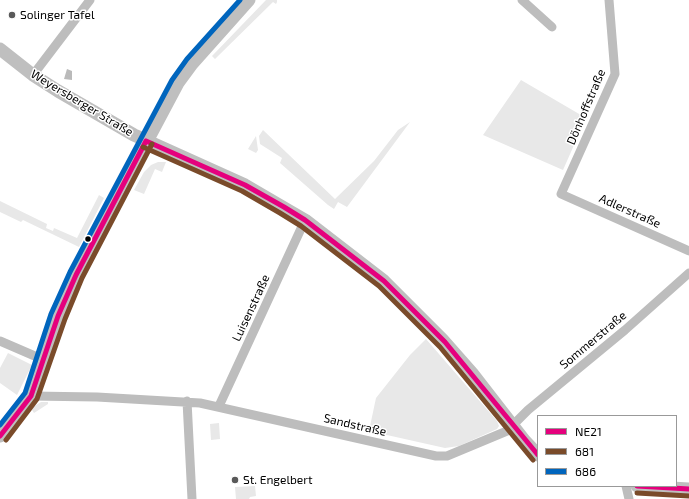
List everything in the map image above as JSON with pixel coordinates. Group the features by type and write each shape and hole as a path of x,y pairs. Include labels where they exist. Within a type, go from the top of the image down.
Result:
{"main road":[{"path":"0,436 31,396 58,316 76,276 178,83 192,64 249,0"},
{"name":"Weyersberger Straße","path":"0,49 33,75 58,91 146,142 245,185 305,220 384,281 445,342 510,428 537,454"},
{"path":"654,487 689,489"}],"street":[{"path":"33,75 90,0"},
{"path":"522,0 552,27"},
{"name":"Dönhoffstraße","path":"561,194 615,74 609,0"},
{"name":"Adlerstraße","path":"561,194 689,251"},
{"name":"Luisenstraße","path":"220,406 305,220"},
{"name":"Sommerstraße","path":"510,428 528,410 625,330 689,273"},
{"path":"0,341 44,360"},
{"name":"Sandstraße","path":"31,396 187,401 220,406 442,456 457,452 510,428"},
{"path":"187,401 192,499"},
{"path":"626,487 629,499"}],"shaded area":[{"path":"266,0 277,0 277,2 276,4 273,2 215,59 212,56"},
{"path":"67,69 72,71 72,80 64,79"},
{"path":"521,80 586,118 563,170 483,135"},
{"path":"410,122 347,207 338,202 334,209 280,163 282,158 260,144 259,136 263,130 335,199 374,161 398,130"},
{"path":"256,136 258,150 256,153 248,149"},
{"path":"158,162 166,162 162,172 155,169 144,194 134,190 144,172 151,165"},
{"path":"99,195 104,198 79,247 23,220 21,222 0,212 0,201 47,224 46,228 53,231 54,228 77,238"},
{"path":"426,339 497,421 499,426 497,429 459,446 445,448 369,431 376,398 410,355"},
{"path":"8,353 32,365 17,395 0,383 0,368"},
{"path":"41,402 48,402 48,404 34,413 32,410 33,407"},
{"path":"219,423 220,439 211,440 210,424"},
{"path":"255,486 256,496 250,497 249,499 236,499 235,487"}],"transit line":[{"name":"686","path":"0,425 25,393 51,314 70,272 172,80 187,59 240,0"},
{"name":"NE21","path":"146,141 245,185 284,207 305,220 384,281 445,342 537,454"},
{"name":"NE21","path":"0,436 31,396 58,316 76,275 146,141"},
{"name":"681","path":"6,440 37,399 65,319 82,278 152,144"},
{"name":"681","path":"143,147 242,191 280,213 301,226 379,286 440,347 533,460"},
{"name":"NE21","path":"654,487 689,489"},
{"name":"681","path":"637,493 689,496"}],"place":[{"name":"Solinger Tafel","path":"12,15"},
{"name":"St. Engelbert","path":"235,480"}]}
